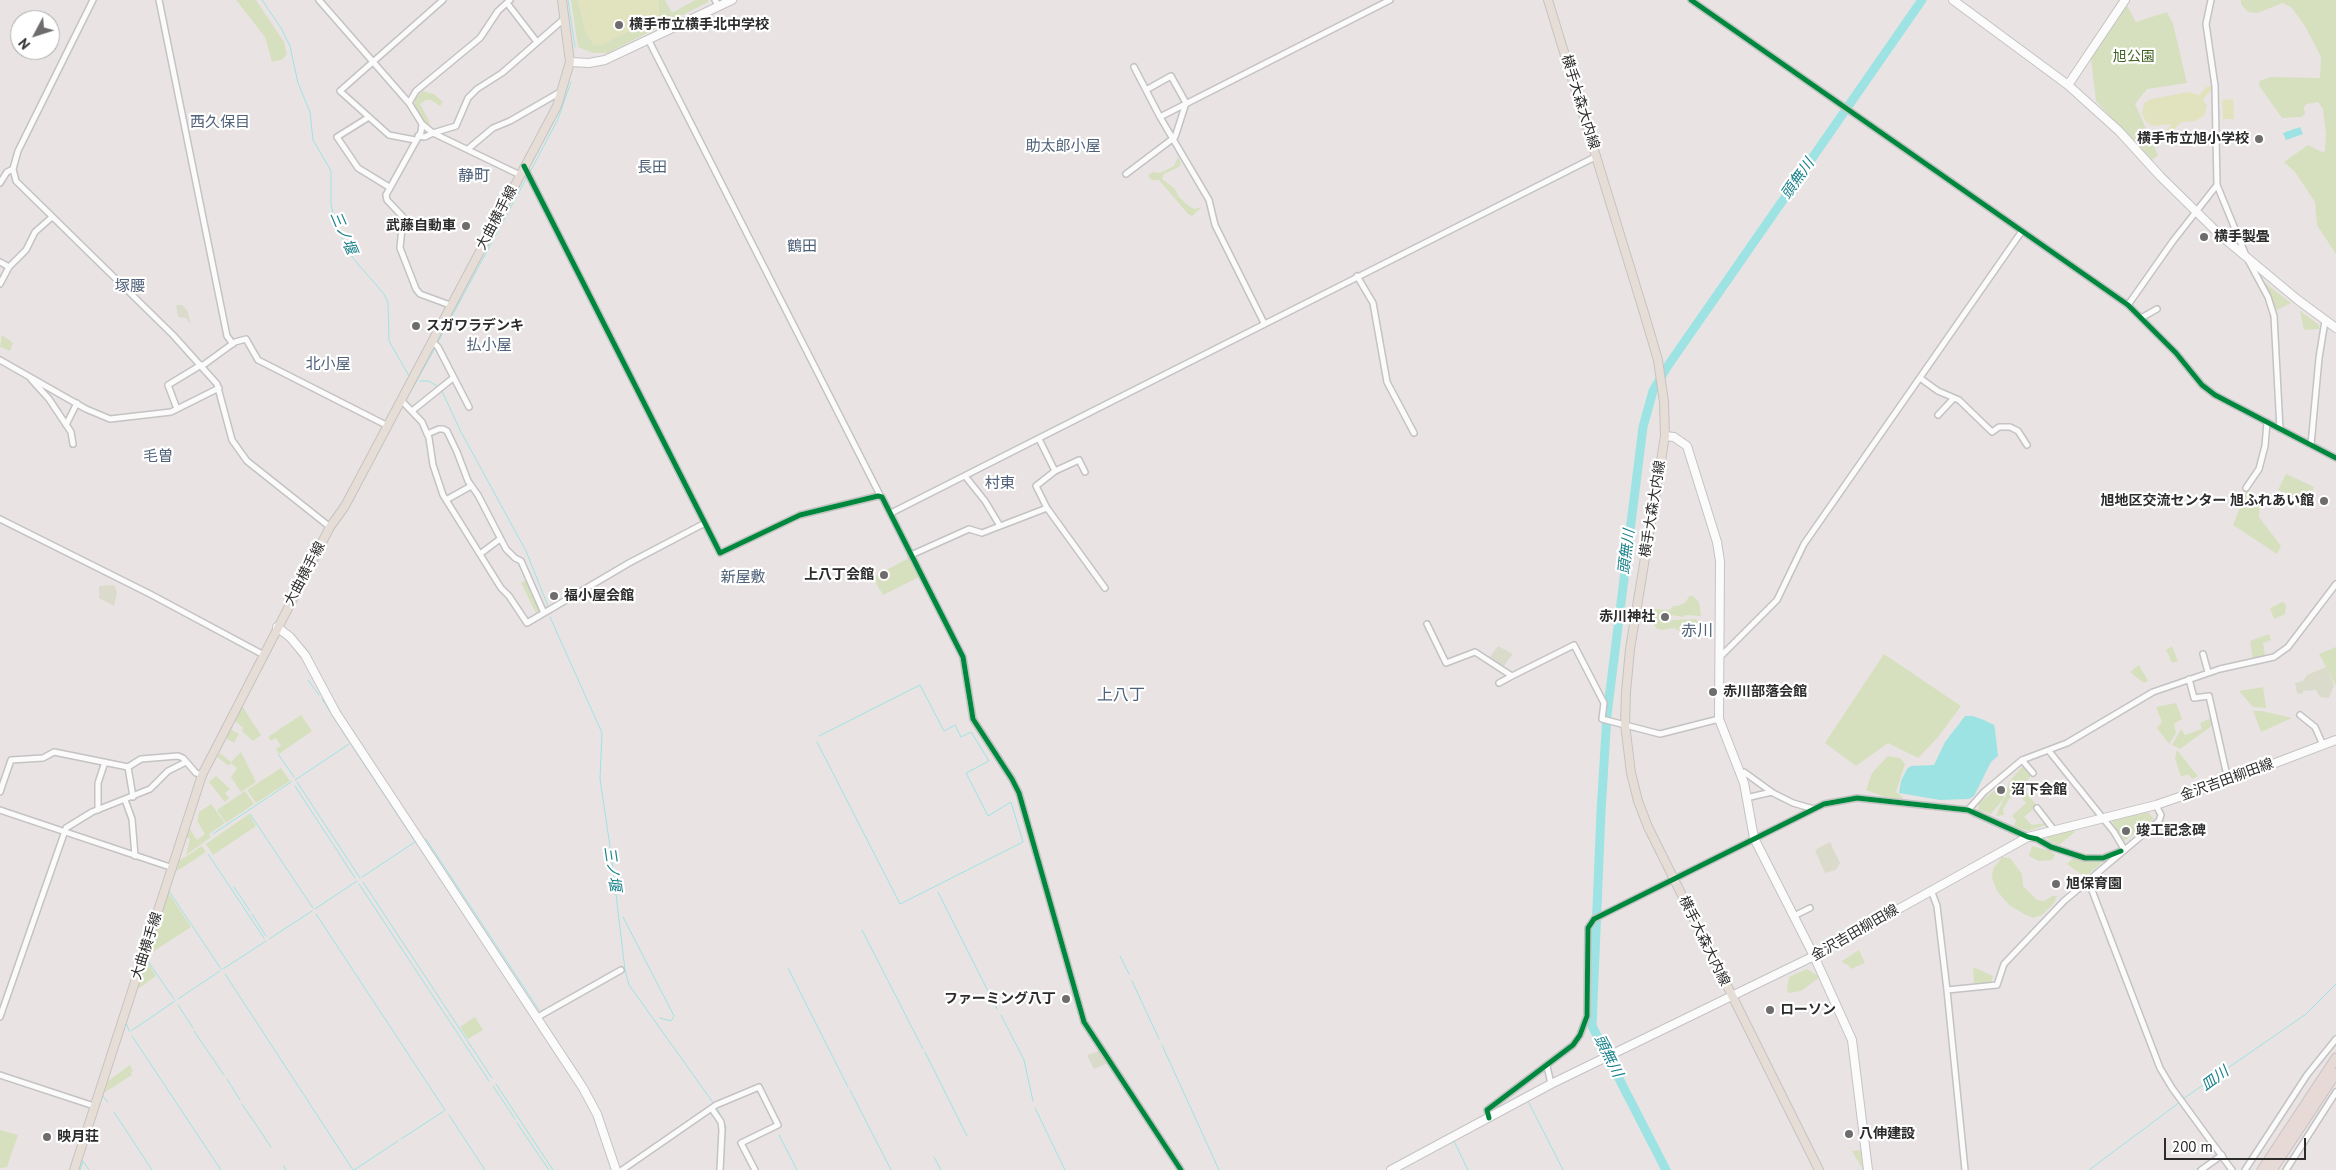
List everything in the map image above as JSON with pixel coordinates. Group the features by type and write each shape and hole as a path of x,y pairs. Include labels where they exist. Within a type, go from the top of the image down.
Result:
{"highway":[{"path":"2262,1170 2336,1058"},
{"path":"2272,1170 2336,1073"}],"main road":[{"name":"大曲横手線","path":"74,1170 202,775 262,654 330,527 345,506 557,106 570,62 566,18 562,0"},
{"name":"横手大森大内線","path":"1548,0 1658,360 1662,384 1665,436 1630,649 1625,724 1627,750 1638,801 1673,879 1819,1170"}],"street":[{"path":"93,0 18,151 13,169 16,181 201,365 219,388 232,440 247,461 330,527"},
{"path":"159,0 227,336 232,344"},
{"path":"319,0 409,102 422,124 433,133 520,175"},
{"path":"443,0 340,91 389,135 417,138 456,126 468,98 477,89 502,73 566,18"},
{"path":"570,62 589,64 605,60 649,41 717,4 732,0"},
{"path":"1160,117 1390,0"},
{"path":"1691,0 2128,305 2176,353 2202,386 2336,458"},
{"path":"1953,0 2068,84 2119,130 2196,212 2246,258 2336,328"},
{"path":"2068,84 2125,0"},
{"path":"2211,0 2206,24 2215,86 2217,185 2246,258 2268,297 2274,316 2280,429"},
{"path":"409,102 416,91 480,38 498,11 509,1 537,42"},
{"path":"649,41 963,657 973,719 1019,793 1084,1022 1181,1170"},
{"path":"1134,67 1160,117 1209,200 1215,225 1264,324"},
{"path":"1126,174 1173,139 1186,103 1171,76 1146,90"},
{"path":"468,149 492,128 510,121 563,90"},
{"path":"369,117 337,137 358,168 389,188"},
{"path":"422,124 417,138 389,188 387,200 403,217 400,248 416,289 420,294 450,306"},
{"path":"891,513 1597,156"},
{"path":"524,166 720,553 800,515 878,496 882,497"},
{"path":"0,184 7,172 13,169"},
{"path":"2128,305 2217,185"},
{"path":"0,284 9,267 26,250 35,232 52,217"},
{"path":"1721,656 1777,600 1804,544 2022,231"},
{"path":"0,262 9,267"},
{"path":"1357,276 1373,303 1387,382 1414,433"},
{"path":"2141,318 2156,309"},
{"path":"2311,445 2319,358 2325,321"},
{"path":"177,409 168,385 232,344 246,338 258,360 386,426"},
{"path":"432,341 438,347 469,407"},
{"path":"0,360 110,419 177,409 219,388"},
{"path":"27,375 50,398 73,437 73,444"},
{"path":"412,411 453,378"},
{"path":"1920,378 1960,400 1992,432 1999,427 2010,427 2018,431 2027,445"},
{"path":"1938,415 1954,398"},
{"path":"401,400 412,411 427,434 433,465 446,500 527,623 629,563 705,523"},
{"path":"66,425 77,403"},
{"path":"2246,488 2259,469 2265,446 2267,422"},
{"path":"427,434 439,429 444,429 447,432 471,486 511,556 521,561 544,613"},
{"path":"1665,436 1674,437 1687,446 1717,542 1720,561 1721,656 1719,719 1741,773 1754,838 1814,956 1852,1040 1868,1170"},
{"path":"1039,439 1055,471"},
{"path":"1085,472 1079,460 1055,471 1036,486 1047,508 1105,588"},
{"path":"965,476 985,501 1000,526"},
{"path":"446,500 471,486"},
{"path":"911,555 970,529 982,533 1047,508"},
{"path":"0,518 150,594 262,654"},
{"path":"480,554 500,539"},
{"path":"1968,810 1984,792 2022,760 2049,751 2080,736 2153,692 2208,672 2274,657 2288,647 2336,584"},
{"path":"1427,624 1446,663 1475,652 1512,676"},
{"path":"277,628 290,636 305,655 340,720 591,1101 616,1170"},
{"path":"1499,683 1574,645 1604,703 1602,719 1660,734 1719,719"},
{"path":"2203,654 2208,672"},
{"path":"2189,679 2194,698 2209,696 2228,780"},
{"path":"2300,715 2315,727 2322,744"},
{"name":"金沢吉田柳田線","path":"1391,1170 1400,1168 1551,1084 1814,956 2028,837 2156,805 2336,740"},
{"path":"2049,751 2114,832 2122,850"},
{"path":"0,792 11,760 43,758 54,752 128,767 141,759 153,756 178,756 196,773 202,775"},
{"path":"2022,760 2033,772"},
{"path":"98,810 98,783 105,762"},
{"path":"0,1017 66,828 98,810 150,790 168,771 186,762"},
{"path":"128,767 133,797"},
{"path":"1741,773 1744,772 1772,792 1793,803 1814,808"},
{"path":"1746,798 1772,792"},
{"path":"1489,1118 1487,1110 1573,1045 1584,1025 1588,998 1588,928 1594,919 1814,808 1838,800 1857,798 1968,810 2028,837 2085,858 2103,858 2122,850"},
{"path":"125,800 132,819 135,856"},
{"path":"1947,990 1997,985 2004,964 2064,901 2122,850 2160,820 2161,815 2156,805"},
{"path":"2037,808 2054,830"},
{"path":"0,810 173,868"},
{"path":"2088,880 2152,1050 2180,1098 2232,1170"},
{"path":"1931,890 1937,906 1965,1170"},
{"path":"1794,916 1810,908"},
{"path":"536,1018 621,970"},
{"path":"2245,1170 2307,1075 2336,1039"},
{"path":"1547,1066 1551,1084"},
{"path":"0,1075 94,1106"},
{"path":"622,1170 712,1108 727,1099 759,1087 778,1125 741,1142 754,1170"},
{"path":"2286,1170 2336,1092"},
{"path":"712,1108 721,1122 720,1170"},
{"path":"2201,1170 2222,1155"}],"green space":[{"path":"236,0 256,0 284,42 287,54 283,59 272,62 265,37"},
{"path":"571,0 578,0 585,30 594,45 601,45 659,16 659,0 665,0 672,13 695,0 708,0 708,2 608,53 593,53 578,47"},
{"path":"578,0 659,0 659,16 601,45 594,45 585,30"},
{"path":"2241,0 2336,0 2336,254 2317,225 2315,202 2295,172 2284,162 2308,145 2322,152 2325,151 2326,134 2323,109 2318,102 2307,104 2304,107 2305,114 2301,117 2282,118 2260,87 2259,81 2271,77 2320,78 2321,57 2305,26 2292,8 2283,3 2257,13 2248,12 2241,4"},
{"name":"旭公園","path":"2126,4 2136,22 2167,12 2173,24 2187,83 2147,89 2135,104 2158,155 2151,161 2096,101 2091,58"},
{"path":"2211,86 2212,89 2203,99 2207,106 2204,116 2195,121 2181,122 2161,144 2157,140 2172,124 2152,126 2146,122 2142,113 2144,103 2151,99 2188,92 2199,95 2206,87"},
{"path":"422,91 434,94 443,102 440,106 431,100 426,100 420,104 430,126 427,126 415,106 415,100"},
{"path":"2233,99 2234,119 2223,119 2222,100"},
{"path":"1178,157 1181,163 1179,167 1164,174 1162,179 1174,188 1179,197 1189,206 1194,209 1202,207 1192,216 1188,214 1159,180 1151,180 1148,175 1153,172 1160,173 1174,166"},
{"path":"2261,279 2274,290 2291,303 2277,310"},
{"path":"176,305 182,305 187,310 191,324 186,318 178,317"},
{"path":"2300,311 2318,324 2320,329 2304,330"},
{"path":"2,335 13,343 10,351 0,347"},
{"path":"2286,474 2314,487 2307,503 2278,490"},
{"path":"2247,489 2260,501 2259,517 2281,546 2277,554 2233,525"},
{"path":"909,558 919,577 883,595 877,585 875,576"},
{"path":"527,579 540,610 536,613 521,583"},
{"path":"114,585 117,592 114,606 99,598 99,586"},
{"path":"1689,596 1693,596 1699,602 1701,616 1685,615 1684,617 1664,614 1660,617 1669,623 1672,620 1696,619 1700,623 1697,630 1690,635 1687,631 1682,632 1673,628 1661,630 1656,628 1653,622 1654,609 1670,610 1673,606 1686,602"},
{"path":"2283,602 2286,605 2285,614 2274,619 2270,608"},
{"path":"2269,634 2271,640 2263,643 2265,655 2253,659 2250,641"},
{"path":"1498,646 1513,654 1503,667 1489,658"},
{"path":"2172,646 2178,661 2172,663 2166,650"},
{"path":"2336,647 2336,686 2319,654"},
{"path":"1884,654 1961,706 1938,737 1918,758 1888,743 1856,766 1825,743"},
{"path":"2139,665 2148,681 2144,683 2130,672"},
{"path":"2326,667 2334,685 2329,698 2320,697 2316,690 2303,691 2302,694 2297,693 2295,683 2303,681 2307,675"},
{"path":"2263,687 2266,708 2253,707 2239,691"},
{"path":"2176,703 2182,719 2174,724 2176,733 2169,744 2157,728 2162,722 2156,707"},
{"path":"242,706 261,735 253,741 234,720"},
{"path":"2253,711 2262,711 2292,718 2261,732"},
{"path":"301,715 312,731 279,754 276,749 281,746 276,738 271,741 268,737"},
{"path":"2211,718 2213,725 2180,749 2172,745 2181,729 2185,735 2202,729 2200,723"},
{"path":"230,729 239,734 234,743 224,737"},
{"path":"2177,750 2198,776 2192,779 2188,774 2181,777 2175,758"},
{"path":"241,752 256,782 241,792 231,777 237,768 231,763 229,766 217,757 220,753 231,762"},
{"path":"1888,756 1900,758 1905,764 1896,792 1903,797 1902,799 1885,797 1866,790 1872,773"},
{"path":"2022,767 2028,770 2031,776 2024,784 2022,791 2010,798 2003,809 2004,815 1996,816 2004,798 1991,814 1978,810 1979,803 1996,789 2005,798 2009,782"},
{"path":"281,768 290,781 256,803 247,790"},
{"path":"216,776 230,789 225,793 229,798 225,802 209,782"},
{"path":"245,791 254,804 226,823 217,810"},
{"path":"2025,791 2037,806 2024,817 2032,825 2046,823 2046,825 2027,831 2014,826 2016,820 2012,816 2026,803 2020,795"},
{"path":"211,804 225,823 209,834 211,837 186,855 190,839 186,837 187,831 189,828 197,840 205,834 197,821 199,812"},
{"path":"2148,812 2154,819 2124,841 2111,820"},
{"path":"249,814 256,826 213,855 206,844"},
{"path":"2073,829 2075,832 2059,845 2051,842 2045,836"},
{"path":"1830,842 1840,863 1836,870 1825,873 1815,850"},
{"path":"202,846 206,852 177,871 179,861"},
{"path":"2032,846 2050,851 2055,855 2052,860 2039,861 2029,856"},
{"path":"2002,857 2010,858 2022,874 2023,886 2037,900 2044,901 2052,896 2057,896 2054,903 2042,915 2033,918 2024,914 2009,905 1997,891 1992,878 1993,869"},
{"path":"2073,858 2103,862 2085,877 2067,864"},
{"path":"168,894 191,927 148,955"},
{"path":"1859,950 1865,963 1851,969 1842,961"},
{"path":"147,961 156,976 138,989"},
{"path":"1973,967 1993,976 1991,983 1974,983"},
{"path":"1807,969 1820,977 1801,991 1788,993 1789,977"},
{"path":"475,1017 483,1030 468,1039 460,1027"},
{"path":"1099,1051 1108,1063 1094,1069 1087,1055"},
{"path":"130,1065 133,1071 131,1072 132,1075 104,1093 108,1081"},
{"path":"0,1130 18,1135 7,1167 0,1168"},
{"path":"1861,1150 1863,1170 1852,1151"}],"water":[{"path":"2300,127 2303,134 2286,140 2283,133"},
{"path":"1965,716 1973,716 1984,720 1994,725 1995,729 1998,756 1991,762 1974,796 1969,799 1940,800 1899,793 1901,781 1907,769 1911,766 1934,765 1945,742"}],"waterway":[{"name":"三ノ堰","path":"262,0 281,28 290,46 298,83 310,112 313,140 331,171 331,204 335,223 352,257 384,294 388,303 389,341 409,376"},
{"path":"568,0 575,47"},
{"name":"頭無川","path":"1666,1170 1592,1026 1607,715 1643,427 1653,391 1667,367 1922,0"},
{"path":"530,172 558,119 571,82"},
{"path":"438,342 527,177"},
{"path":"406,400 435,348"},
{"name":"三ノ堰","path":"420,381 429,381 440,388"},
{"name":"三ノ堰","path":"442,391 460,430 526,551 548,606"},
{"name":"三ノ堰","path":"550,617 602,733 600,779 625,970 629,985 714,1104"},
{"path":"308,680 319,695"},
{"path":"817,742 900,904 1023,842 1011,802 988,816 966,773 989,761 971,732 961,737 955,725 944,731 920,685 819,736"},
{"path":"322,699 348,740"},
{"path":"295,780 349,744"},
{"path":"352,746 414,840"},
{"path":"278,754 294,777"},
{"path":"213,834 291,782"},
{"path":"297,782 360,878"},
{"path":"295,786 355,878"},
{"path":"250,814 313,908"},
{"path":"426,839 539,1010"},
{"path":"362,877 415,842"},
{"path":"418,845 486,947"},
{"path":"208,854 264,938"},
{"path":"315,909 357,881"},
{"path":"363,882 492,1078"},
{"path":"359,884 489,1081"},
{"path":"234,887 250,911"},
{"path":"169,891 221,969"},
{"path":"938,892 997,1009"},
{"path":"269,939 312,911"},
{"path":"252,914 266,936"},
{"path":"316,914 445,1110"},
{"path":"623,917 674,1016 671,1021 660,1018"},
{"path":"862,930 923,1049"},
{"path":"223,969 266,941"},
{"path":"1120,956 1129,974"},
{"path":"147,960 174,999"},
{"path":"788,968 848,1087"},
{"path":"178,999 220,971"},
{"path":"225,974 353,1170"},
{"path":"1132,981 1159,1039"},
{"name":"皿川","path":"2183,1099 2306,1014 2336,984"},
{"path":"131,1031 175,1001"},
{"path":"178,1005 193,1028"},
{"path":"1001,1015 1024,1060 1033,1101"},
{"path":"126,1022 129,1031"},
{"path":"194,1031 224,1075"},
{"path":"132,1036 221,1170"},
{"path":"1162,1045 1219,1170"},
{"path":"925,1052 967,1136"},
{"path":"227,1079 240,1100"},
{"path":"496,1084 553,1170"},
{"path":"493,1086 515,1119"},
{"path":"850,1090 891,1170"},
{"path":"102,1095 108,1102"},
{"name":"皿川","path":"2089,1170 2180,1102"},
{"path":"1529,1103 1563,1170"},
{"path":"242,1104 271,1147"},
{"path":"1035,1108 1065,1170"},
{"name":"三ノ堰","path":"718,1110 726,1127 724,1144"},
{"path":"401,1139 444,1111"},
{"path":"114,1112 152,1170"},
{"path":"592,1112 612,1170"},
{"path":"449,1115 485,1170"},
{"path":"517,1123 549,1170"},
{"path":"779,1135 797,1170"},
{"path":"354,1170 398,1141"},
{"path":"1454,1141 1468,1170"},
{"path":"934,1157 941,1170"},
{"path":"78,1170 82,1159"},
{"path":"83,1161 89,1170"},
{"path":"80,1170 83,1162"},
{"name":"三ノ堰","path":"723,1165 723,1170"},
{"path":"284,1166 286,1170"}],"cycle path":[{"path":"1691,0 2128,305 2176,353 2202,385 2215,395 2336,458"},
{"path":"524,166 720,553 800,515 878,496 882,497 963,657 973,719 1019,793 1084,1022 1181,1170"},
{"path":"1489,1118 1487,1110 1573,1045 1580,1035 1587,1016 1588,928 1594,919 1824,804 1857,798 1968,810 2028,837 2037,839 2051,847 2085,858 2103,858 2121,851"}],"place":[{"name":"横手市立横手北中学校","path":"619,25"},
{"name":"横手市立旭小学校","path":"2259,139"},
{"name":"武藤自動車","path":"466,226"},
{"name":"横手製畳","path":"2204,237"},
{"name":"スガワラデンキ","path":"416,326"},
{"name":"旭地区交流センター 旭ふれあい館","path":"2324,501"},
{"name":"上八丁会館","path":"884,575"},
{"name":"福小屋会館","path":"554,596"},
{"name":"赤川神社","path":"1665,617"},
{"name":"赤川部落会館","path":"1713,692"},
{"name":"沼下会館","path":"2001,790"},
{"name":"竣工記念碑","path":"2126,831"},
{"name":"旭保育園","path":"2056,884"},
{"name":"ファーミング八丁","path":"1066,999"},
{"name":"ローソン","path":"1770,1010"},
{"name":"八伸建設","path":"1849,1134"},
{"name":"映月荘","path":"47,1137"}],"district":[{"name":"西久保目","path":"220,123"},
{"name":"助太郎小屋","path":"1063,147"},
{"name":"長田","path":"652,168"},
{"name":"静町","path":"474,176"},
{"name":"鶴田","path":"802,247"},
{"name":"塚腰","path":"130,287"},
{"name":"払小屋","path":"489,346"},
{"name":"北小屋","path":"328,365"},
{"name":"毛曽","path":"158,457"},
{"name":"村東","path":"1000,484"},
{"name":"新屋敷","path":"743,578"},
{"name":"赤川","path":"1697,631"},
{"name":"上八丁","path":"1121,695"}]}
